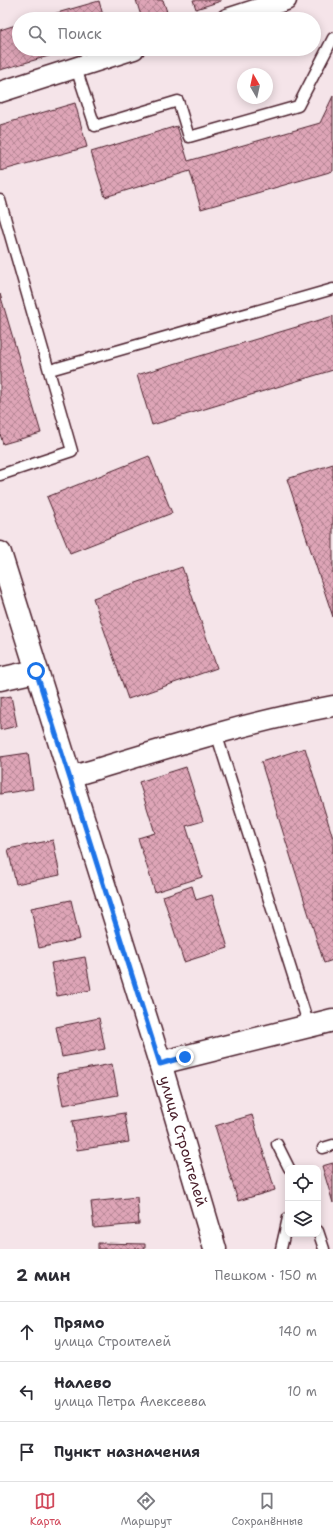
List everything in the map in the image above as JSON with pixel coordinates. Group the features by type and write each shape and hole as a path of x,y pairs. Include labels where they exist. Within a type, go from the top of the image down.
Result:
{"main road":[{"name":"улица Строителей","path":"0,553 160,1064 215,1249"},
{"path":"0,679 36,671"},
{"path":"160,1064 333,1020"}],"street":[{"path":"249,12 286,0"},
{"path":"0,92 113,56"},
{"path":"70,777 216,733 280,716 333,706"}],"lane":[{"path":"76,68 95,126 178,101 189,138 298,106 333,38"},
{"path":"0,200 72,451 0,475"},
{"path":"50,370 333,289"},
{"path":"216,733 309,1026"},
{"path":"277,1144 288,1165"},
{"path":"281,1249 285,1231"},
{"path":"320,1237 324,1249"}],"building":[{"path":"136,0 163,0 167,12 140,12"},
{"path":"193,0 221,0 221,1 196,9"},
{"path":"99,1 102,12 60,12"},
{"path":"12,26 12,56 49,56 0,70 0,30"},
{"path":"333,96 333,171 201,209 190,171 105,197 91,152 177,126 188,161 320,123"},
{"path":"75,103 87,147 0,171 0,125"},
{"path":"0,294 41,433 3,444 0,434"},
{"path":"333,316 333,370 152,425 137,375"},
{"path":"149,456 172,513 70,553 47,497"},
{"path":"333,464 333,617 287,479"},
{"path":"182,567 217,668 128,699 93,598"},
{"path":"11,696 17,726 0,730 0,698"},
{"path":"305,748 333,838 333,960 324,963 261,762"},
{"path":"28,753 33,789 0,794 0,757"},
{"path":"186,767 203,821 186,826 202,877 155,892 138,838 155,833 139,782"},
{"path":"53,840 60,875 16,884 8,849"},
{"path":"192,886 196,900 212,895 228,948 184,962 163,896"},
{"path":"71,900 80,939 39,948 31,908"},
{"path":"85,957 91,990 57,996 51,963"},
{"path":"99,1018 105,1049 62,1057 56,1027"},
{"path":"112,1064 118,1095 63,1105 57,1074"},
{"path":"124,1113 129,1142 77,1150 72,1121"},
{"path":"252,1115 275,1190 238,1201 215,1126"},
{"path":"333,1163 333,1203 322,1166"},
{"path":"137,1197 139,1224 94,1228 91,1202"},
{"path":"98,1243 145,1244 145,1249 98,1249"}],"route":[{"path":"36,671 160,1064 185,1057"}]}
